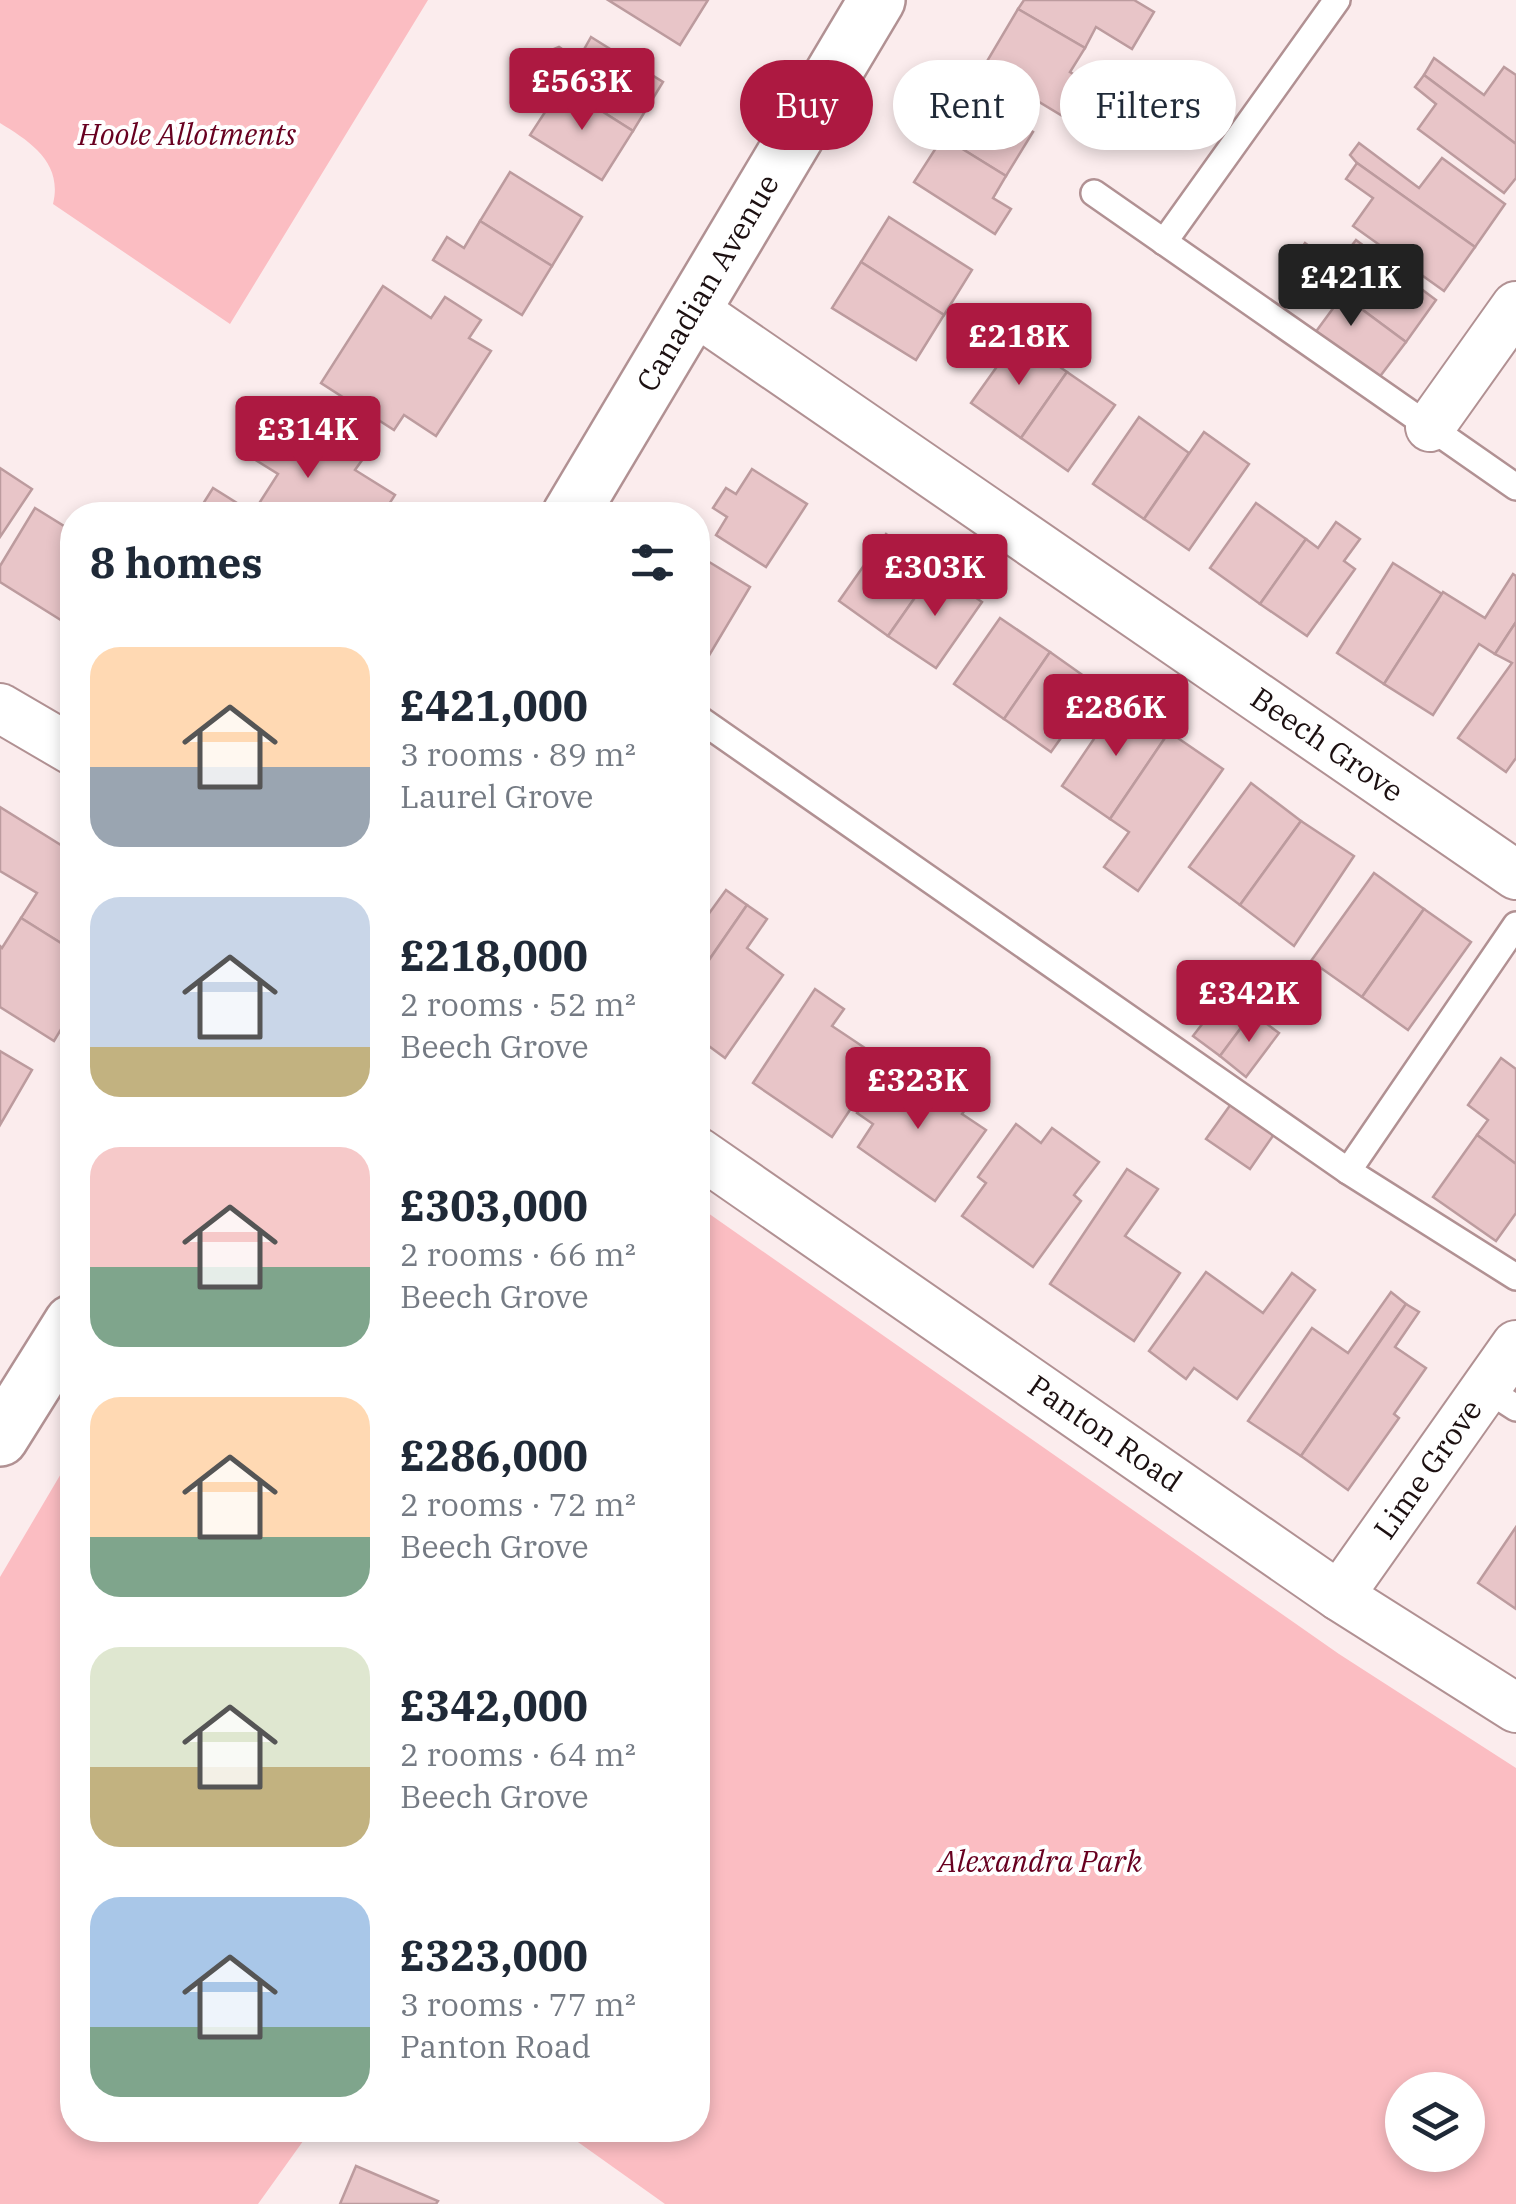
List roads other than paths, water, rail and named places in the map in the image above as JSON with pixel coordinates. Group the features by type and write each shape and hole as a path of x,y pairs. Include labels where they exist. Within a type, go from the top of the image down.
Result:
{"street":[{"name":"Canadian Avenue","path":"578,502 877,0"},
{"path":"1430,427 1516,306"},
{"name":"Beech Grove","path":"694,310 1514,870"},
{"path":"0,708 60,743"},
{"name":"Panton Road","path":"710,1160 1339,1596 1516,1708"},
{"path":"0,1438 60,1342"},
{"name":"Lime Grove","path":"1339,1596 1500,1398 1516,1345"}],"lane":[{"path":"1164,242 1337,0"},
{"path":"1094,192 1516,487"},
{"path":"710,726 1348,1171 1516,1277"},
{"path":"1348,1171 1516,925"}],"park label":[{"name":"Hoole Allotments","path":"187,135"},
{"name":"Alexandra Park","path":"1040,1862"}]}
